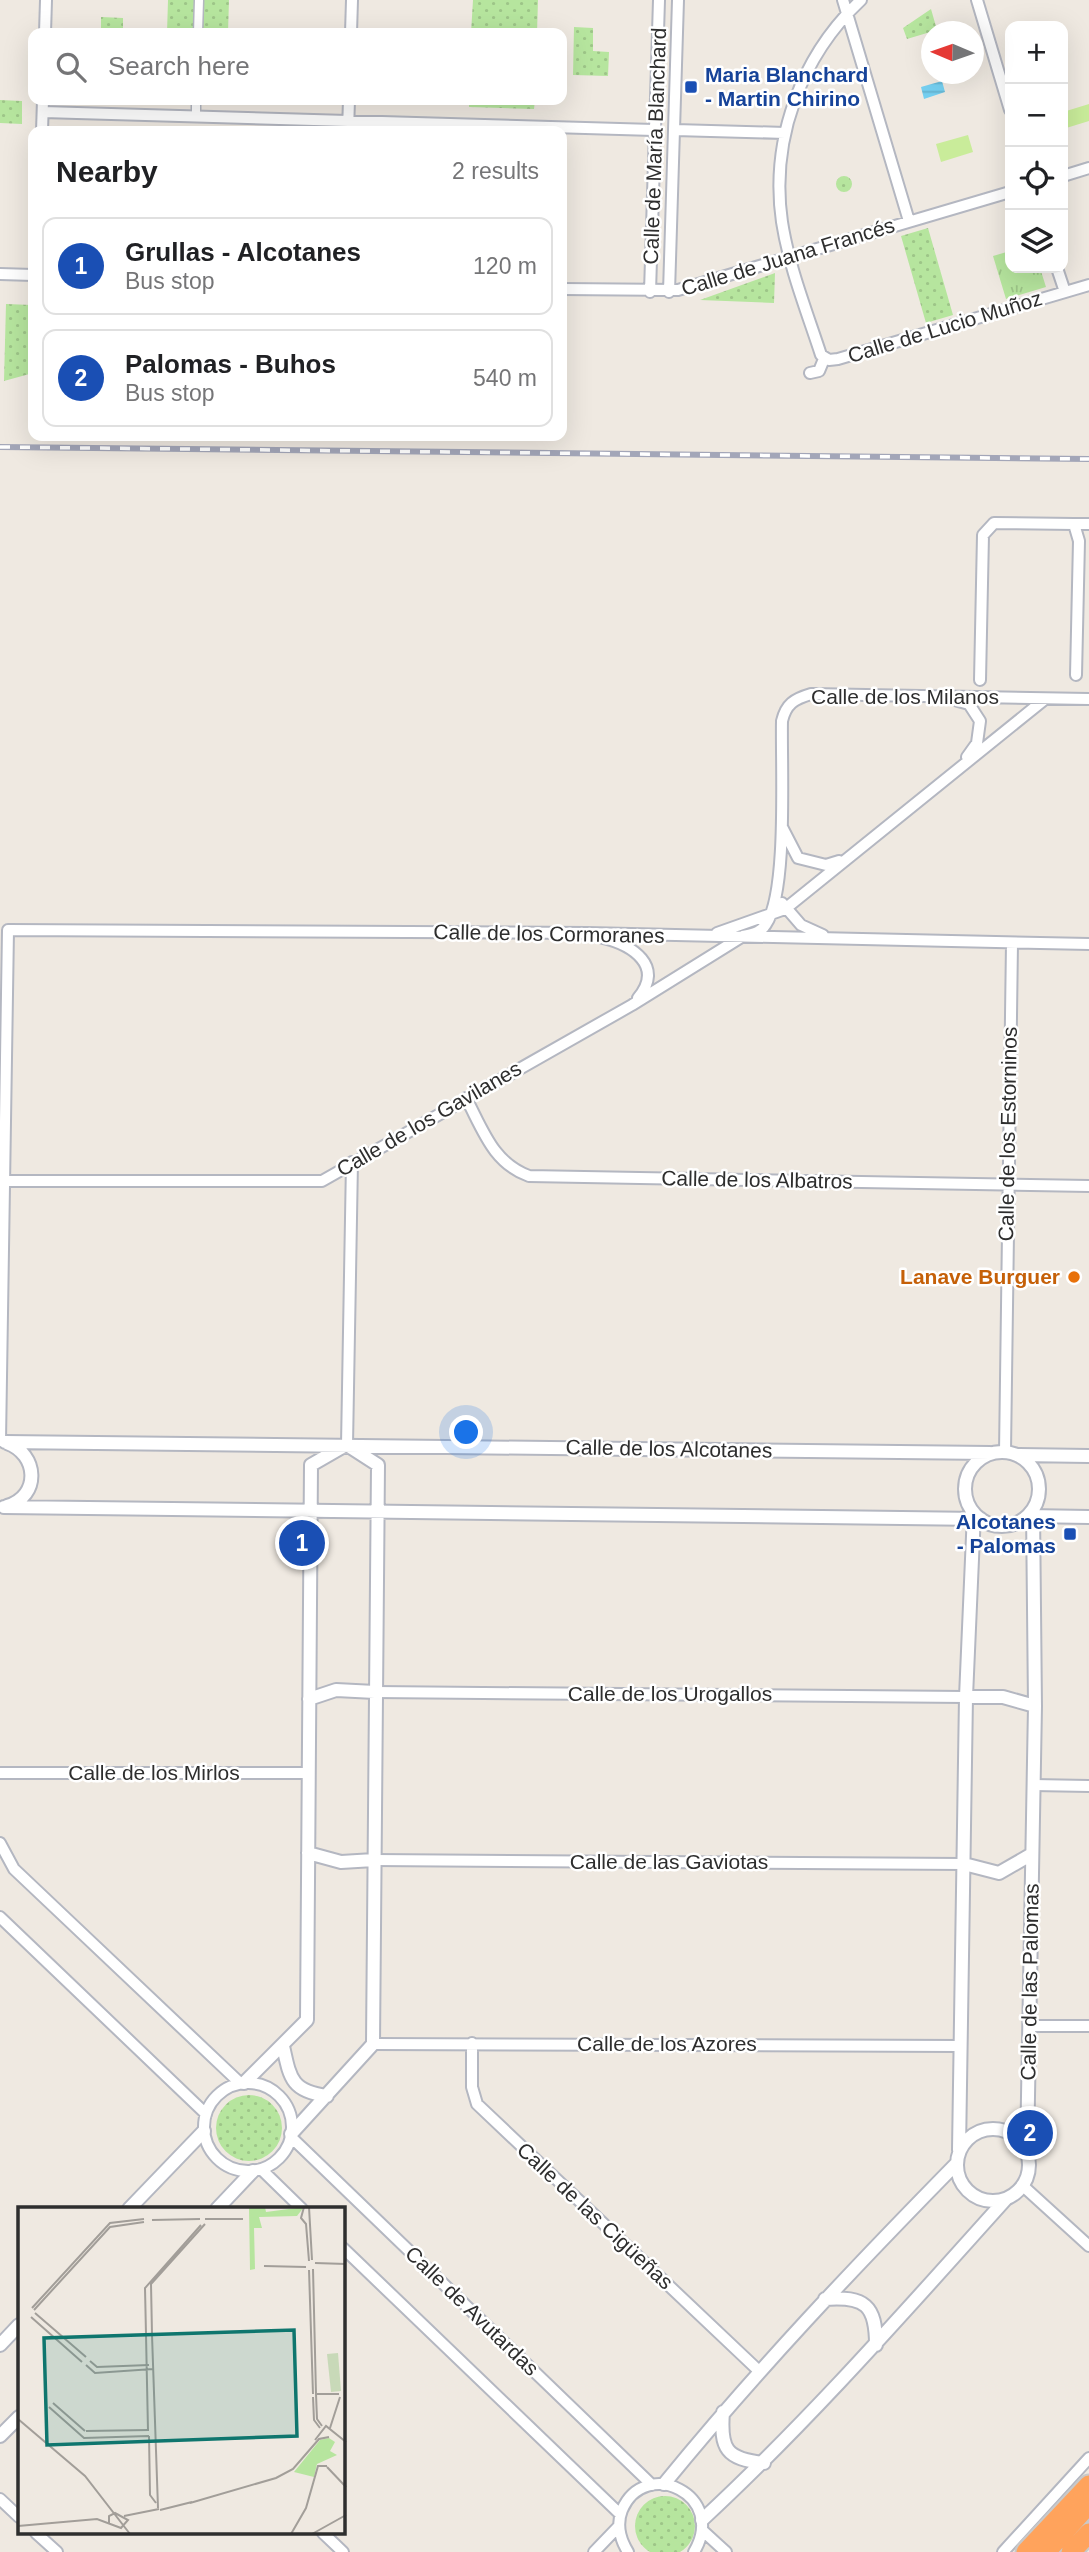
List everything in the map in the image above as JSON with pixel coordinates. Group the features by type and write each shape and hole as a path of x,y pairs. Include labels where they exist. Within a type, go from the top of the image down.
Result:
{"highway":[{"path":"1027,2552 1089,2485"},
{"path":"1046,2552 1089,2504"},
{"path":"1071,2552 1089,2533"}],"street":[{"path":"45,28 46,0"},
{"path":"198,28 199,0"},
{"path":"351,28 352,0"},
{"name":"Calle de María Blanchard","path":"650,292 659,0"},
{"name":"Calle de María Blanchard","path":"669,292 678,0"},
{"path":"843,0 908,221"},
{"name":"Calle de Lucio Muñoz","path":"861,0 847,13 809,67 795,96 785,133 779,187 782,221 790,256 824,359 838,359 1089,285"},
{"path":"977,0 1005,93"},
{"path":"42,126 43,105"},
{"path":"196,105 196,117"},
{"path":"43,112 348,126 349,105"},
{"path":"567,129 654,130"},
{"path":"675,130 785,133"},
{"path":"1068,174 1089,168"},
{"name":"Calle de Juana Francés","path":"567,289 669,292 1005,193"},
{"path":"1059,273 1065,292"},
{"path":"0,274 28,275"},
{"path":"810,373 818,371 824,359"},
{"path":"980,680 983,535 987,527 994,523 1089,524"},
{"path":"1074,524 1079,541 1076,675"},
{"name":"Calle de los Milanos","path":"779,893 782,721 785,708 796,699 811,694 1089,699"},
{"name":"Calle de los Gavilanes","path":"945,697 969,704 980,721 977,743 956,770"},
{"name":"Calle de los Gavilanes","path":"711,935 785,909 1045,699"},
{"path":"780,821 792,851 798,858 826,865 845,860"},
{"path":"779,893 785,909 801,925 830,937"},
{"name":"Calle de los Gavilanes","path":"4,1181 322,1181 632,1005 743,936 756,933 765,927 779,893"},
{"name":"Calle de los Cormoranes","path":"4,1181 8,930 587,933 1089,944"},
{"path":"587,933 625,943 638,951 648,979 646,988 632,1005"},
{"name":"Calle de los Estorninos","path":"1005,1451 1006,1185 1012,943"},
{"name":"Calle de los Albatros","path":"466,1098 500,1160 510,1169 529,1176 1089,1186"},
{"path":"219,2207 257,2170 280,2157 291,2136 373,2044 378,1465 347,1445 352,1162"},
{"path":"2,1507 14,1504 28,1490 32,1470 23,1452 2,1441 4,1181"},
{"name":"Calle de los Alcotanes","path":"2,1441 990,1453"},
{"name":"Calle de los Alcotanes","path":"310,1512 311,1465 347,1445"},
{"path":"1006,2199 994,2202 971,2195 958,2175 956,2164 960,2150 966,1697 976,1517 967,1500 965,1486 969,1472 978,1461 990,1453 1005,1451 1019,1455 1089,1456"},
{"path":"2,1507 378,1513 976,1517 1001,1526 1016,1524 1031,1514 1040,1490 1037,1476 1030,1464 1019,1455"},
{"path":"300,2207 257,2170 239,2171 220,2161 207,2145 204,2131 206,2114 219,2094 242,2083 307,2020 310,1512"},
{"path":"1031,1514 1089,1517"},
{"name":"Calle de las Palomas","path":"1027,2152 1035,1706 1031,1514"},
{"path":"309,1699 336,1690 375,1692"},
{"name":"Calle de los Urogallos","path":"375,1692 966,1697"},
{"path":"966,1697 1003,1697 1035,1706"},
{"name":"Calle de los Mirlos","path":"0,1773 309,1773"},
{"path":"1033,1785 1089,1786"},
{"path":"0,1843 14,1869 242,2083 257,2084 280,2097 288,2108 291,2136"},
{"path":"308,1853 341,1862 374,1860"},
{"name":"Calle de las Palomas","path":"964,1864 999,1873 1032,1854"},
{"name":"Calle de las Gaviotas","path":"374,1860 964,1864"},
{"path":"0,1917 206,2114"},
{"path":"1029,2026 1089,2026"},
{"name":"Calle de las Cigüeñas","path":"472,2043 472,2087 477,2104 759,2371"},
{"name":"Calle de los Azores","path":"373,2044 961,2046"},
{"path":"283,2046 290,2077 306,2093 327,2096"},
{"path":"694,2552 703,2526 876,2345 1006,2199 1023,2186 1030,2164 1027,2152 1021,2141 1000,2129 976,2132 960,2150"},
{"path":"131,2207 204,2131"},
{"name":"Calle de Avutardas","path":"291,2136 658,2484 690,2496 703,2526"},
{"path":"594,2552 619,2520 632,2495 658,2484 825,2299 956,2164"},
{"path":"1023,2186 1089,2246"},
{"name":"Calle de Avutardas","path":"345,2250 619,2520"},
{"path":"825,2299 846,2297 865,2304 876,2320 876,2345"},
{"path":"0,2345 18,2326"},
{"path":"723,2412 721,2437 728,2451 743,2460 764,2463"},
{"path":"0,2437 18,2418"},
{"path":"1003,2552 1089,2458"},
{"path":"0,2499 18,2516"},
{"path":"619,2520 628,2552"},
{"path":"703,2526 726,2552"},
{"path":"37,2534 57,2552"},
{"path":"324,2534 343,2552"}],"green space":[{"path":"168,0 229,0 228,28 167,28"},
{"path":"473,0 538,0 537,28 471,28"},
{"path":"931,9 934,21 921,21 921,35 907,39 903,28"},
{"path":"101,17 123,18 123,28 101,28"},
{"path":"574,27 593,28 593,51 609,52 608,76 573,75"},
{"path":"0,100 22,101 22,124 0,123"},
{"path":"1089,104 1089,121 1068,127 1068,110"},
{"path":"469,105 534,105 534,109"},
{"path":"968,135 973,152 941,162 936,144"},
{"path":"841,176 847,176 852,184 850,190 841,192 836,187 836,181"},
{"path":"928,228 953,315 926,323 901,236"},
{"path":"1005,252 1005,273 1042,273 1046,287 1006,299 993,256"},
{"path":"775,273 774,303 700,300"},
{"path":"6,304 28,305 28,374 4,381"},
{"path":"249,2095 262,2098 272,2105 279,2115 282,2128 279,2141 272,2151 262,2158 249,2161 236,2158 226,2151 219,2141 216,2128 219,2115 226,2105 236,2098"},
{"path":"665,2496 682,2501 690,2509 694,2520 693,2537 678,2553 652,2553 637,2537 637,2515 648,2501 654,2498"}],"water":[{"path":"943,84 945,92 924,99 921,87"}],"railway":[{"path":"0,447 1089,459"}],"place":[{"name":"Maria Blanchard - Martin Chirino","path":"691,87"},
{"name":"Lanave Burguer","path":"1074,1277"},
{"name":"Alcotanes - Palomas","path":"1070,1534"},
{"name":"Grullas - Alcotanes","path":"302,1543"},
{"name":"Palomas - Buhos","path":"1030,2133"}]}
